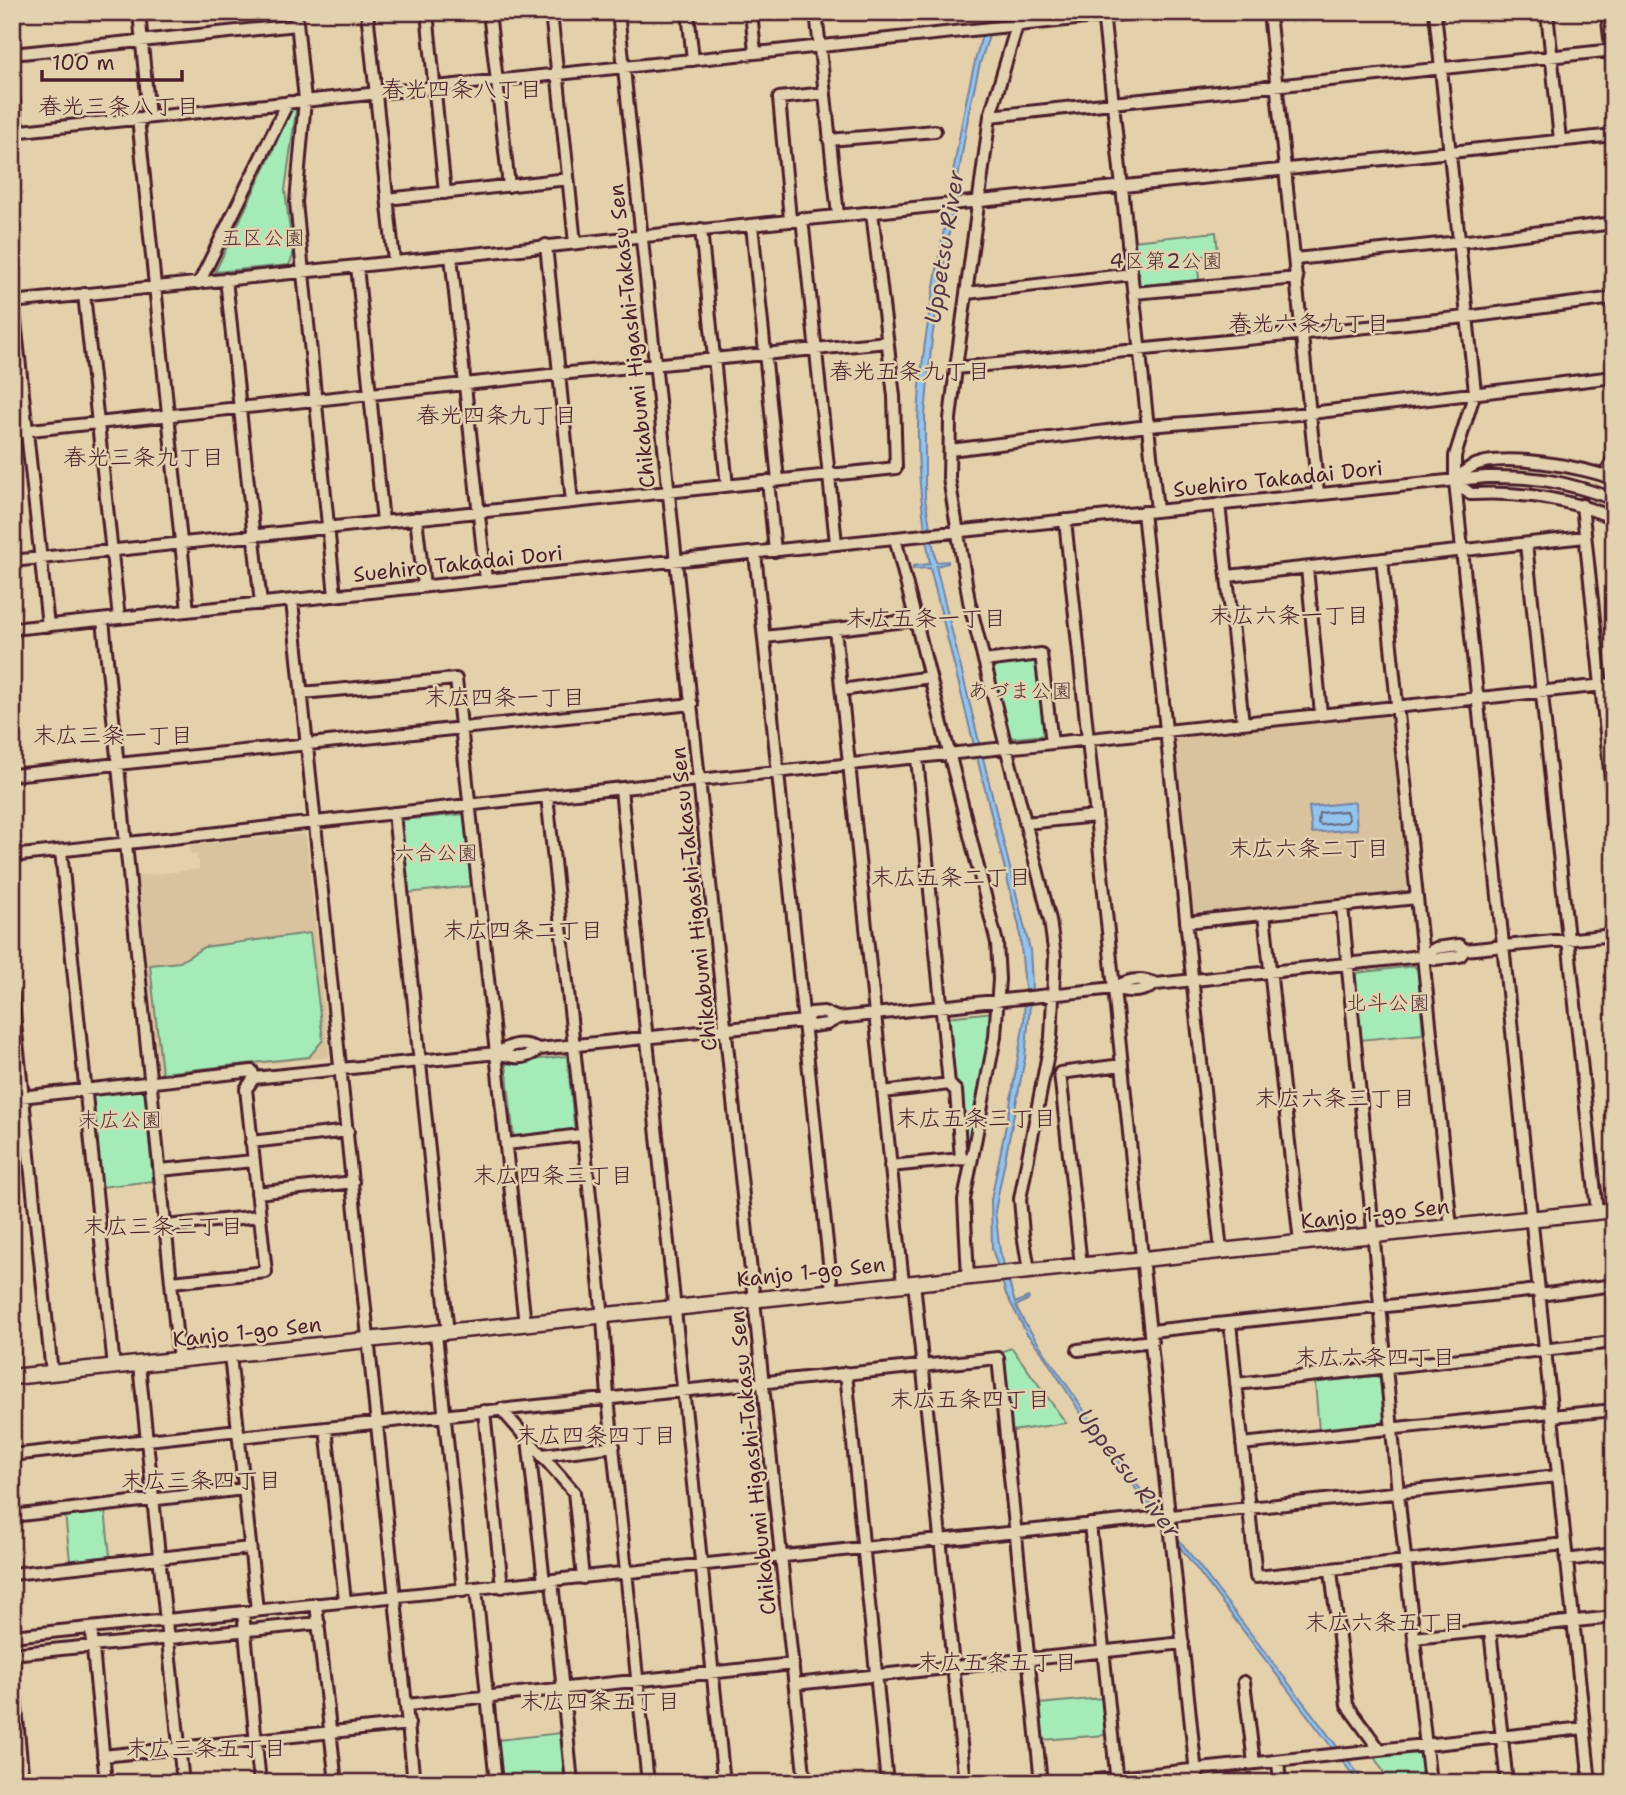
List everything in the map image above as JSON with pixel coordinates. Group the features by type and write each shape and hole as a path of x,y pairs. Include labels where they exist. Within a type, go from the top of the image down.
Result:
{"main road":[{"name":"Kanjo 1-go Sen","path":"12,1377 1614,1210"}],"street":[{"path":"139,12 157,287 188,611"},
{"path":"296,12 305,100 296,202 335,596"},
{"path":"366,12 394,261"},
{"path":"427,12 445,192"},
{"path":"489,12 509,187"},
{"path":"551,12 575,243"},
{"name":"Chikabumi Higashi-Takasu Sen","path":"618,12 805,1783"},
{"path":"688,12 693,60"},
{"path":"751,12 755,52"},
{"path":"816,12 838,215"},
{"path":"1021,12 1012,25 990,116 974,202 967,293 956,368 949,478 969,601 1001,748 1025,823 1050,920 1055,957 1045,1074 1020,1199 1024,1271"},
{"path":"12,87 14,131 624,65 961,32 1103,14 1142,12"},
{"path":"1269,12 1318,493"},
{"path":"1435,12 1475,392 1455,456 1455,482 1590,1783"},
{"path":"1547,12 1560,140"},
{"path":"1607,12 1614,73"},
{"path":"1103,14 1157,510"},
{"path":"12,54 298,26"},
{"path":"990,116 1613,51"},
{"path":"825,93 779,98 816,349 836,544"},
{"path":"199,283 288,102"},
{"path":"829,140 935,131"},
{"path":"48,626 13,302 1614,135"},
{"path":"387,199 568,179"},
{"path":"12,561 896,468 894,396 872,212"},
{"path":"1295,259 1614,223"},
{"path":"752,225 766,354 775,551"},
{"path":"701,229 727,486"},
{"path":"546,245 572,502"},
{"path":"451,256 486,580"},
{"path":"357,265 383,522"},
{"path":"967,293 1132,274"},
{"path":"1134,293 1297,278"},
{"path":"226,279 261,604"},
{"path":"84,294 119,618"},
{"path":"956,368 1467,317 1614,298"},
{"path":"12,432 887,342"},
{"path":"950,450 1148,426 1311,413 1614,377"},
{"path":"1455,482 1469,467 1496,461 1573,466 1609,477 1614,457"},
{"name":"Suehiro Takadai Dori","path":"12,629 1486,477 1526,477 1559,481 1614,499"},
{"path":"1455,482 1471,494 1498,492 1541,497 1582,505 1614,518"},
{"path":"1219,504 1243,723"},
{"path":"1582,505 1614,809"},
{"path":"1143,512 1222,1251"},
{"path":"416,518 424,586"},
{"path":"1065,520 1197,1783"},
{"path":"1228,576 1585,537"},
{"path":"895,538 930,677 955,753 997,943 1002,1001 966,1160 964,1200 968,1277"},
{"path":"1526,544 1597,1211"},
{"path":"755,553 832,1291"},
{"path":"1382,559 1451,1227"},
{"path":"1307,568 1321,714"},
{"path":"292,601 414,1783"},
{"path":"103,620 179,1360"},
{"path":"765,637 915,620"},
{"path":"835,629 890,1166 922,1366 965,1783"},
{"path":"984,661 1041,654 1052,743"},
{"path":"842,690 930,677"},
{"path":"302,693 456,679 525,1325"},
{"path":"12,856 470,804 1614,684"},
{"path":"12,775 692,704"},
{"path":"917,758 949,1084 956,1091 966,1160"},
{"path":"621,789 724,1783"},
{"path":"547,796 581,1135 603,1317 608,1398 648,1783"},
{"path":"394,813 421,1062 442,1333 444,1414 463,1591"},
{"path":"1025,823 1096,816"},
{"path":"61,851 114,1367"},
{"path":"1186,922 1416,898"},
{"path":"1342,906 1398,1493 1430,1783"},
{"path":"1264,914 1300,1243"},
{"path":"172,1282 265,1272 246,1089 254,1078 497,1054 513,1044 527,1044 539,1049 804,1021 811,1026 827,1024 838,1018 875,1013 1114,988 1125,992 1146,990 1156,984 1422,956 1436,948 1459,945 1465,950 1614,935"},
{"path":"12,994 18,1097 52,1373"},
{"path":"1045,1074 1122,1065"},
{"path":"18,1097 252,1071 254,1078"},
{"path":"1060,1073 1081,1265"},
{"path":"883,1092 949,1084"},
{"path":"251,1142 348,1131"},
{"path":"507,1144 581,1135"},
{"path":"890,1166 966,1160"},
{"path":"160,1170 253,1161"},
{"path":"257,1192 353,1182"},
{"path":"167,1226 259,1216"},
{"path":"1078,1350 1230,1322 1614,1285"},
{"path":"1230,1322 1256,1577 1565,1544"},
{"path":"1236,1384 1614,1342"},
{"path":"230,1355 257,1611"},
{"path":"12,1455 147,1440 326,1428 998,1358 1041,1783"},
{"path":"139,1365 183,1783"},
{"path":"846,1373 887,1783"},
{"path":"501,1409 574,1492 583,1578"},
{"path":"1242,1444 1614,1410"},
{"path":"484,1411 502,1587"},
{"path":"326,1428 345,1601"},
{"path":"528,1438 572,1783"},
{"path":"543,1455 614,1446"},
{"path":"12,1636 1557,1476"},
{"path":"12,1516 244,1489"},
{"path":"1090,1524 1117,1780"},
{"path":"12,1574 250,1548"},
{"path":"1566,1560 1614,1554"},
{"path":"1331,1571 1347,1705 1379,1749"},
{"path":"476,1589 496,1783"},
{"path":"316,1604 335,1783"},
{"path":"243,1612 260,1783"},
{"path":"1414,1638 1614,1617"},
{"path":"12,1654 318,1623"},
{"path":"91,1628 106,1783"},
{"path":"1490,1631 1507,1783"},
{"path":"795,1684 1183,1643"},
{"path":"407,1705 793,1664"},
{"path":"12,1665 23,1783"},
{"path":"1244,1682 1254,1763"},
{"path":"103,1756 409,1724"},
{"path":"1069,1783 1117,1780 1195,1769 1584,1728"},
{"path":"1278,1761 1280,1783"}],"shaded area":[{"path":"1385,715 1390,720 1408,887 1402,895 1196,916 1190,911 1170,740 1173,737"},
{"path":"302,834 306,837 329,1057 161,1076 138,876 199,869 199,860 196,854 191,854 190,845"}],"green space":[{"name":"五区公園","path":"289,107 296,110 285,190 293,256 289,265 215,272 273,151"},
{"name":"4区第2公園","path":"1216,232 1218,254 1197,257 1199,280 1143,288 1138,284 1133,241"},
{"name":"あづま公園","path":"1036,660 1040,663 1047,735 1013,738 1007,735 991,667"},
{"name":"六合公園","path":"465,814 472,886 407,893 400,820"},
{"path":"310,933 323,1040 309,1057 162,1073 150,965 180,962 204,947"},
{"name":"北斗公園","path":"1414,966 1418,970 1423,1034 1359,1040 1353,977 1356,973"},
{"path":"994,1012 969,1153 965,1153 962,1091 951,1076 946,1017"},
{"path":"567,1056 575,1134 514,1140 506,1063"},
{"name":"末広公園","path":"144,1088 153,1181 101,1187 91,1093"},
{"path":"1012,1348 1066,1423 1012,1431 1003,1351"},
{"path":"1377,1376 1380,1379 1385,1419 1382,1425 1319,1431 1315,1382"},
{"path":"105,1510 110,1556 70,1561 65,1514"},
{"path":"1102,1698 1105,1735 1042,1740 1039,1704"},
{"path":"560,1733 565,1783 501,1783 497,1740"},
{"path":"1417,1753 1423,1757 1426,1783 1386,1783 1383,1771 1374,1757"}],"water":[{"name":"Uppetsu River","path":"989,12 997,12 980,63 969,111 932,338 925,415 925,498 936,562 948,561 936,566 1030,950 1032,984 1025,1058 995,1211 1000,1251 1015,1303 1028,1297 1029,1299 1016,1306 1024,1322 1094,1425 1365,1783 1359,1783 1082,1415 1027,1334 1006,1294 992,1248 991,1200 1024,1021 1025,988 1019,926 930,568 913,569 913,566 930,564 918,444 919,399 925,345 964,110"},
{"path":"1355,802 1357,829 1312,833 1309,807"}],"district":[{"name":"春光四条八丁目","path":"462,89"},
{"name":"春光三条八丁目","path":"119,106"},
{"name":"春光六条九丁目","path":"1309,323"},
{"name":"春光五条九丁目","path":"910,371"},
{"name":"春光四条九丁目","path":"497,415"},
{"name":"春光三条九丁目","path":"144,457"},
{"name":"末広六条一丁目","path":"1289,615"},
{"name":"末広五条一丁目","path":"926,618"},
{"name":"末広四条一丁目","path":"505,697"},
{"name":"末広三条一丁目","path":"113,735"},
{"name":"末広六条二丁目","path":"1309,848"},
{"name":"末広五条二丁目","path":"951,877"},
{"name":"末広四条二丁目","path":"523,930"},
{"name":"末広六条三丁目","path":"1335,1098"},
{"name":"末広五条三丁目","path":"976,1118"},
{"name":"末広四条三丁目","path":"553,1175"},
{"name":"末広三条三丁目","path":"163,1226"},
{"name":"末広六条四丁目","path":"1375,1357"},
{"name":"末広五条四丁目","path":"970,1399"},
{"name":"末広四条四丁目","path":"596,1435"},
{"name":"末広三条四丁目","path":"201,1480"},
{"name":"末広六条五丁目","path":"1385,1622"},
{"name":"末広五条五丁目","path":"997,1662"},
{"name":"末広四条五丁目","path":"600,1701"},
{"name":"末広三条五丁目","path":"206,1748"}]}
